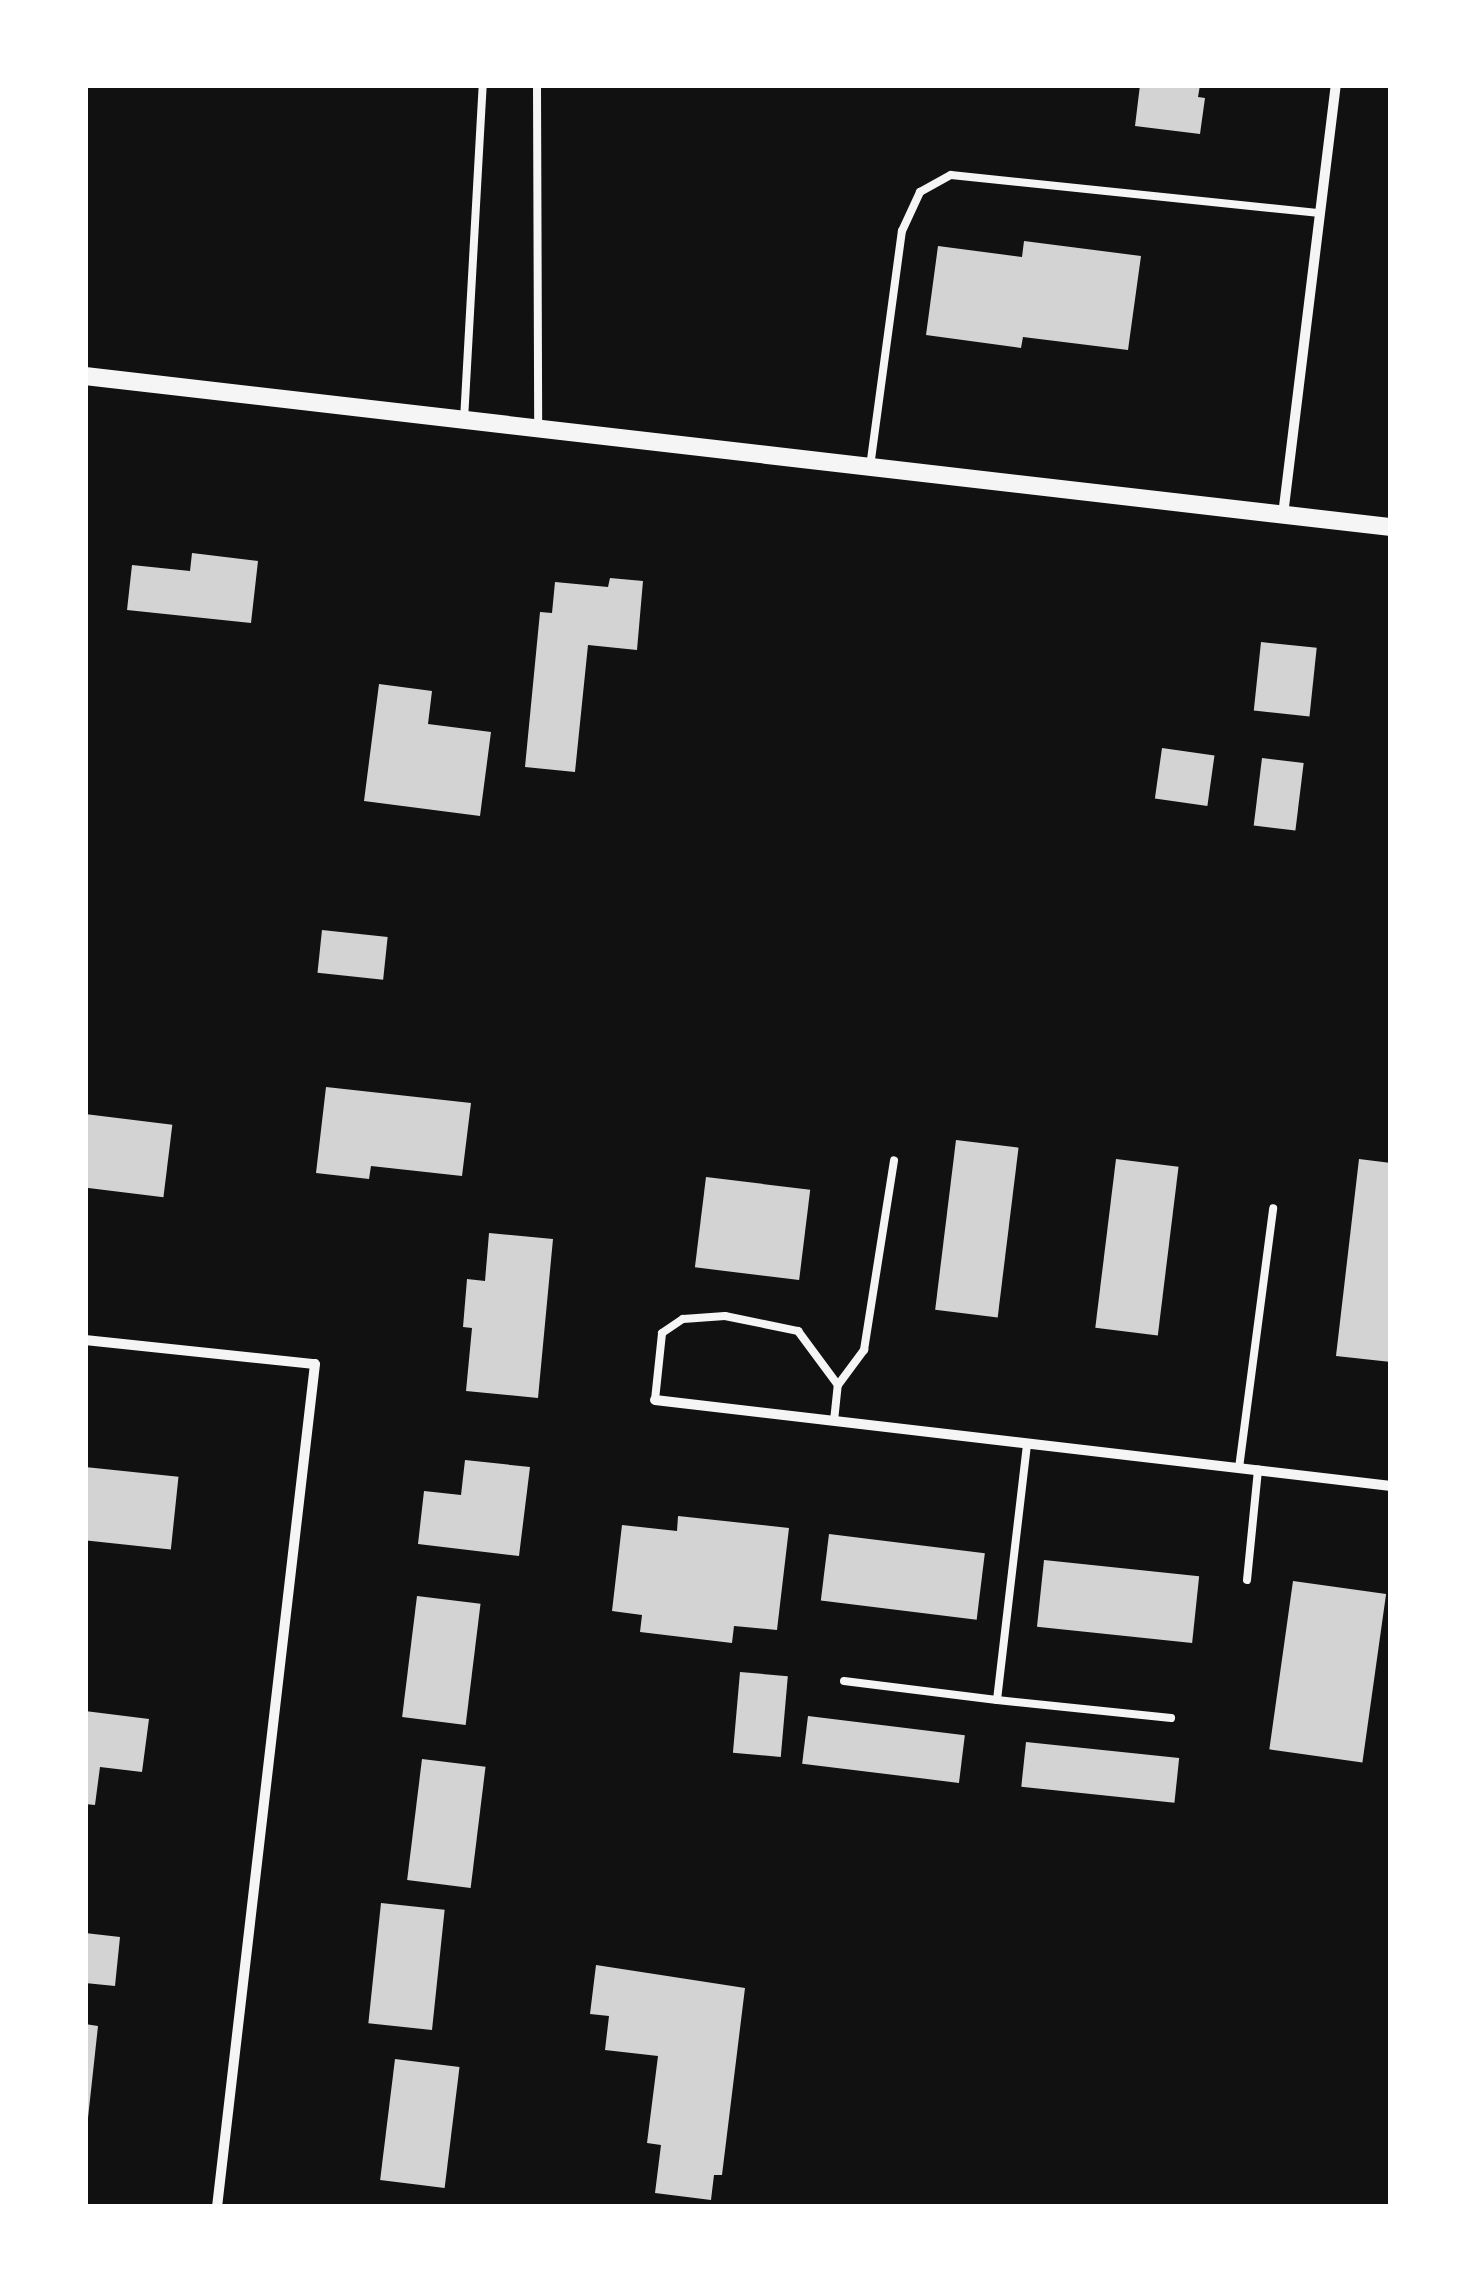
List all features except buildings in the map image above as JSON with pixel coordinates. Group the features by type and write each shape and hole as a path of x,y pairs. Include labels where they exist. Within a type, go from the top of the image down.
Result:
{"street":[{"path":"1282,515 1336,85"},
{"path":"85,376 1391,527"},
{"path":"85,1340 315,1364 217,2207"},
{"path":"655,1400 1391,1486"}],"lane":[{"path":"464,420 483,85"},
{"path":"537,85 538,429"},
{"path":"870,467 902,231 920,192 951,175 1320,213"},
{"path":"834,1421 838,1385 864,1350 894,1160"},
{"path":"1239,1468 1273,1208"},
{"path":"655,1400 662,1333 697,1318 725,1316 798,1331 838,1385"},
{"path":"998,1700 1027,1444"},
{"path":"1247,1580 1258,1470"},
{"path":"844,1682 1171,1718"}]}
